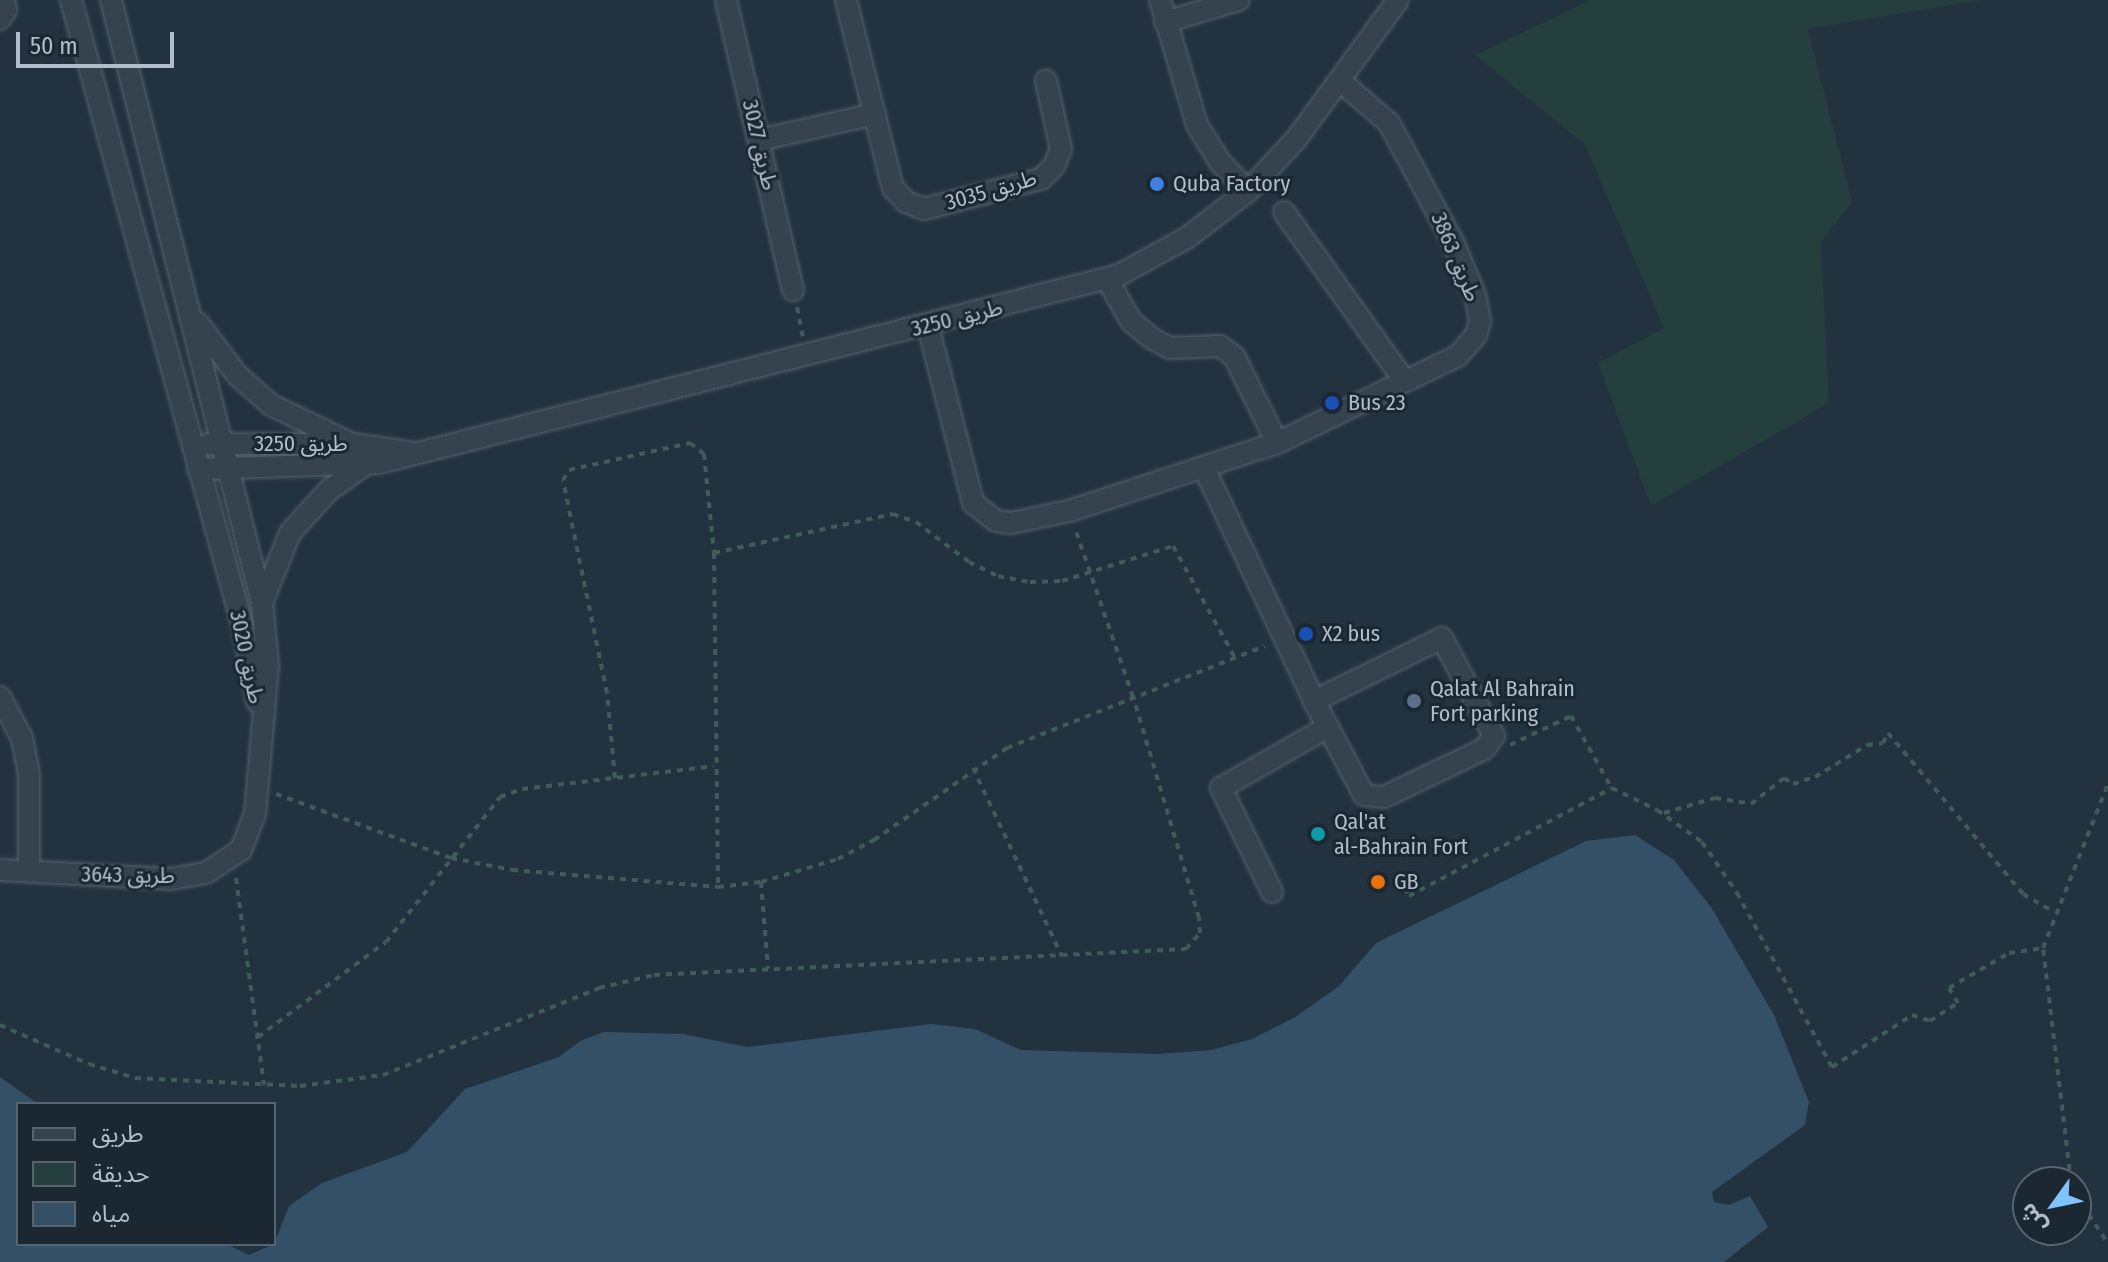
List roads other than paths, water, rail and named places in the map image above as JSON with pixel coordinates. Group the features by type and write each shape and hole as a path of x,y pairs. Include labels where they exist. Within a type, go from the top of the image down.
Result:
{"street":[{"path":"0,19 6,10 4,0"},
{"name":"طريق 3020","path":"71,0 243,628 261,730"},
{"name":"طريق 3020","path":"111,0 262,603 268,666 261,730"},
{"name":"طريق 3027","path":"726,0 793,290"},
{"name":"طريق 3035","path":"846,0 893,188 906,202 924,209 1041,179 1054,166 1061,149 1046,81"},
{"path":"1160,0 1197,125 1220,162 1248,191"},
{"path":"1165,22 1239,0"},
{"name":"طريق 3250","path":"198,469 365,465 1107,279 1178,243 1248,191 1340,81 1398,0"},
{"name":"طريق 3863","path":"928,326 973,503 996,521 1011,523 1069,511 1205,470 1277,443 1468,346 1476,335 1479,307 1402,144 1376,108 1340,81"},
{"path":"759,140 875,114"},
{"path":"1284,212 1404,380"},
{"path":"1107,279 1131,321 1151,338 1170,348 1220,346 1234,356 1277,443"},
{"path":"186,301 208,341 271,405 352,444"},
{"name":"طريق 3250","path":"192,444 352,444 409,452"},
{"path":"262,603 290,533 329,490 365,465"},
{"path":"1205,470 1314,701 1370,799 1384,797 1488,746 1492,726 1442,638 1314,701"},
{"path":"0,697 22,738 29,773 29,872"},
{"path":"1272,892 1221,788 1328,727"},
{"name":"طريق 3643","path":"0,870 171,879 206,873 233,857 250,833 261,730"}],"water":[{"path":"1635,835 1674,860 1711,907 1774,1015 1809,1102 1805,1125 1712,1192 1714,1202 1729,1205 1750,1196 1768,1227 1724,1262 0,1262 0,1077 35,1102 16,1102 16,1246 230,1246 249,1255 276,1246 289,1206 322,1183 407,1152 465,1089 559,1057 580,1041 604,1032 683,1034 747,1047 931,1024 975,1029 1021,1050 1158,1054 1211,1050 1252,1039 1297,1016 1339,986 1376,943 1586,841"}],"place":[{"name":"Quba Factory","path":"1157,184"},
{"name":"Bus 23","path":"1332,403"},
{"name":"X2 bus","path":"1306,634"},
{"name":"Qalat Al Bahrain Fort parking","path":"1414,701"},
{"name":"Qal'at al-Bahrain Fort","path":"1318,834"},
{"name":"GB","path":"1378,882"}]}
